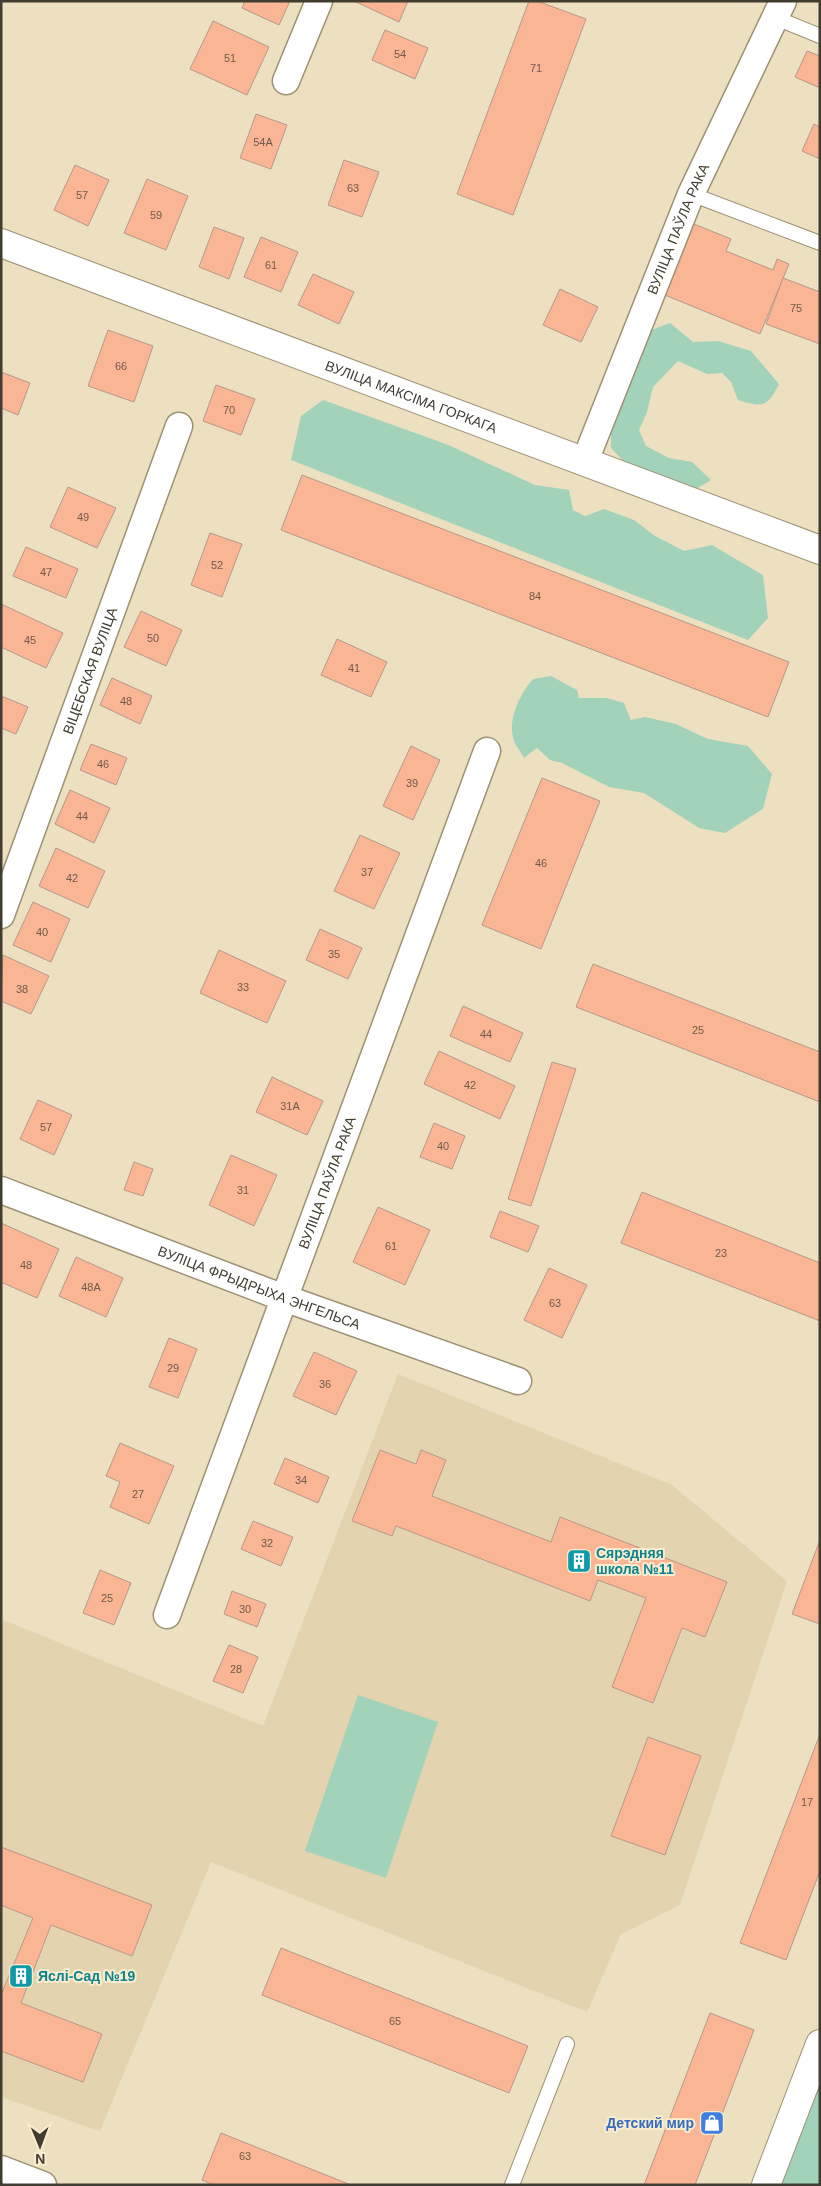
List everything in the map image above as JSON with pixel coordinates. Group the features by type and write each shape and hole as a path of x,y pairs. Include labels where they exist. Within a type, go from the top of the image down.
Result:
{"street":[{"path":"286,81 319,1"},
{"name":"ВУЛІЦА ПАЎЛА РАКА","path":"585,461 692,194 779,10"},
{"name":"ВУЛІЦА МАКСІМА ГОРКАГА","path":"1,243 820,550"},
{"name":"ВІЦЕБСКАЯ ВУЛІЦА","path":"1,914 179,426"},
{"name":"ВУЛІЦА ПАЎЛА РАКА","path":"167,1614 487,751"},
{"name":"ВУЛІЦА ФРЫДРЫХА ЭНГЕЛЬСА","path":"1,1190 284,1298 518,1381"},
{"path":"766,2185 820,2044"},
{"path":"1,2169 43,2185"}],"lane":[{"path":"779,10 820,36"},
{"path":"692,194 820,243"},
{"path":"512,2185 567,2044"}],"shaded area":[{"path":"398,1374 672,1485 787,1581 680,1905 621,1934 587,2012 211,1862 100,2131 1,2097 1,1619 263,1726"}],"green space":[{"path":"670,323 693,342 718,341 751,351 779,384 768,401 759,405 753,404 738,400 731,382 722,373 707,374 678,361 653,387 647,412 639,430 646,446 669,458 692,462 711,480 696,489 673,480 633,471 611,448 611,432 649,331"},
{"path":"323,400 446,444 535,485 569,490 573,510 585,516 604,509 634,520 655,536 684,551 712,545 763,575 768,618 748,640 291,460 301,416"},
{"path":"551,676 577,690 579,698 607,698 624,703 631,720 645,717 676,724 708,739 748,746 772,774 763,809 725,833 699,828 644,793 609,787 562,763 550,760 537,748 524,758 513,737 512,722 514,714 520,698 533,679"},
{"path":"358,1695 438,1722 386,1878 305,1851"},
{"path":"820,2071 820,2185 777,2185"}],"building":[{"path":"245,1 290,1 279,25 242,8"},
{"path":"354,1 408,1 399,22"},
{"path":"529,1 537,1 586,19 513,215 457,194"},
{"path":"213,21 269,47 247,95 190,69"},
{"path":"385,30 428,48 415,79 372,60"},
{"path":"807,51 820,56 820,88 795,77"},
{"path":"256,114 287,125 271,169 240,158"},
{"path":"814,124 820,127 820,159 802,151"},
{"path":"344,160 379,172 362,217 328,205"},
{"path":"75,165 109,180 88,226 54,210"},
{"path":"147,179 188,196 166,250 124,233"},
{"path":"689,222 731,239 726,251 773,270 777,259 789,264 760,334 660,293"},
{"path":"214,227 244,238 229,279 199,267"},
{"path":"261,237 298,252 281,292 244,277"},
{"path":"313,274 354,292 339,324 298,305"},
{"path":"783,278 820,292 820,344 766,324"},
{"path":"560,289 598,307 581,342 543,325"},
{"path":"108,330 153,346 134,402 88,386"},
{"path":"1,372 30,383 18,415 1,408"},
{"path":"216,385 255,399 241,435 203,421"},
{"path":"302,475 789,662 768,717 281,530"},
{"path":"68,487 116,508 97,548 50,527"},
{"path":"210,533 242,544 222,597 191,585"},
{"path":"26,547 78,569 66,598 13,576"},
{"path":"1,604 63,633 46,668 1,647"},
{"path":"141,611 182,630 166,666 124,647"},
{"path":"337,639 387,662 371,697 321,675"},
{"path":"112,678 152,696 140,724 100,705"},
{"path":"1,696 28,707 16,734 1,728"},
{"path":"91,744 127,758 116,785 80,770"},
{"path":"411,746 440,760 413,820 383,806"},
{"path":"542,778 600,801 541,949 482,925"},
{"path":"70,790 110,808 94,843 55,824"},
{"path":"360,835 400,853 374,909 334,891"},
{"path":"56,848 105,871 88,908 39,886"},
{"path":"33,902 70,919 51,962 13,945"},
{"path":"320,929 362,948 348,979 306,960"},
{"path":"219,950 286,981 267,1023 200,993"},
{"path":"3,955 49,976 31,1014 1,1001"},
{"path":"593,964 820,1052 820,1102 576,1007"},
{"path":"463,1006 523,1033 510,1062 450,1036"},
{"path":"439,1051 515,1086 500,1119 424,1084"},
{"path":"552,1062 576,1069 531,1206 508,1199"},
{"path":"272,1077 323,1101 307,1135 256,1112"},
{"path":"38,1100 72,1115 54,1155 20,1139"},
{"path":"434,1123 465,1136 452,1169 420,1157"},
{"path":"231,1155 277,1175 254,1226 209,1205"},
{"path":"134,1162 153,1169 143,1196 124,1190"},
{"path":"642,1192 820,1263 820,1321 621,1243"},
{"path":"378,1207 430,1230 405,1285 353,1262"},
{"path":"500,1211 539,1226 528,1252 490,1237"},
{"path":"1,1223 59,1249 37,1298 1,1282"},
{"path":"76,1257 123,1278 106,1317 59,1296"},
{"path":"549,1268 587,1285 562,1338 524,1320"},
{"path":"169,1338 197,1349 178,1398 149,1387"},
{"path":"314,1352 357,1371 336,1415 293,1396"},
{"path":"120,1443 174,1466 149,1524 110,1507 120,1482 106,1476"},
{"name":"Сярэдняя школа №11","path":"380,1450 416,1464 421,1450 446,1460 432,1496 551,1542 560,1517 727,1582 705,1637 682,1628 653,1703 612,1687 646,1598 598,1580 590,1601 396,1526 392,1536 352,1521"},
{"path":"285,1458 329,1477 318,1503 274,1484"},
{"path":"253,1521 293,1537 281,1566 241,1549"},
{"path":"820,1540 820,1624 792,1614"},
{"path":"100,1570 131,1583 114,1625 83,1613"},
{"path":"232,1591 266,1604 257,1627 224,1614"},
{"path":"229,1645 258,1657 243,1693 213,1681"},
{"path":"820,1734 820,1871 786,1960 740,1943"},
{"path":"648,1737 701,1756 665,1855 611,1836"},
{"name":"Яслі-Сад №19","path":"1,1847 152,1905 132,1956 51,1925 21,2003 102,2034 83,2082 1,2051 1,1995 33,1918 1,1905"},
{"path":"281,1948 528,2046 509,2093 262,1995"},
{"path":"710,2013 754,2030 695,2185 644,2185"},
{"path":"221,2133 351,2185 214,2185 202,2180"}],"place":[{"name":"Сярэдняя школа №11","path":"579,1561"},
{"name":"Яслі-Сад №19","path":"21,1976"},
{"name":"Детский мир","path":"712,2123"}]}
